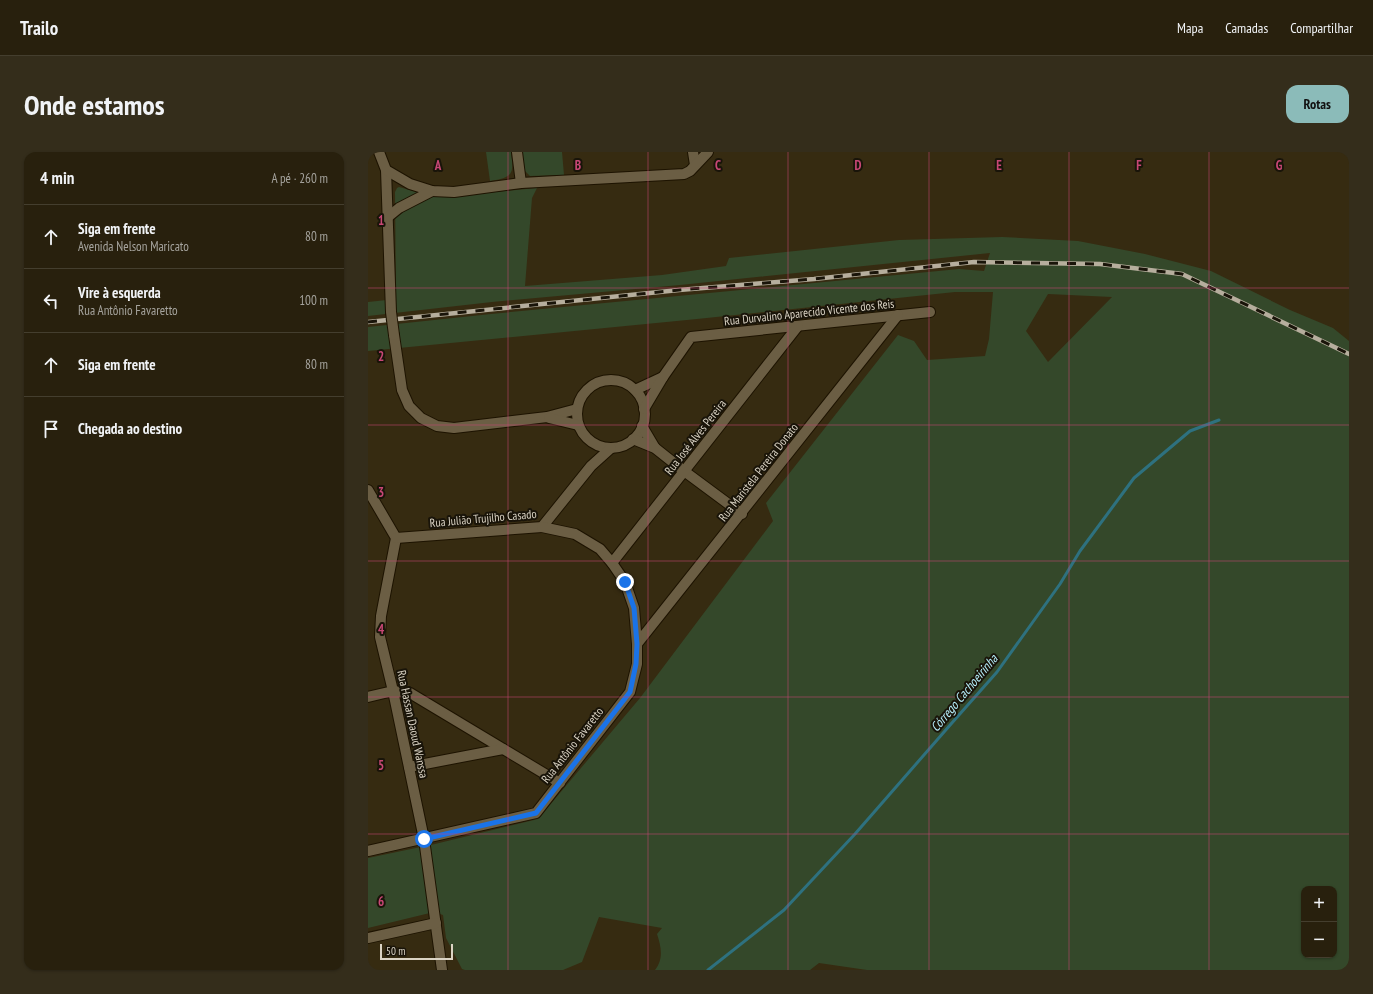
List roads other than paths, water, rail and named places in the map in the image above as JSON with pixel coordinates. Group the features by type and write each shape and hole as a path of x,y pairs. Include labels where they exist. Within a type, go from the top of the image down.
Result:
{"street":[{"path":"379,152 386,170 391,312 402,390 409,406 421,418 437,426 454,428 547,417 577,409"},
{"path":"516,152 521,183"},
{"path":"693,152 695,165"},
{"path":"386,170 410,184 432,191 454,192 521,183 681,174 688,172 708,152"},
{"path":"388,217 399,208 432,191"},
{"name":"Rua Durvalino Aparecido Vicente dos Reis","path":"663,377 691,337 930,312"},
{"name":"Rua Maristela Pereira Donato","path":"637,644 742,514 898,315"},
{"name":"Rua José Alves Pereira","path":"612,563 798,326"},
{"path":"635,390 663,377"},
{"path":"644,409 663,377"},
{"path":"606,380 625,383 635,390 641,399 644,409 642,426 633,440 623,446 611,448 594,444 584,435 578,425 577,409 578,403 589,388 606,380"},
{"path":"547,417 578,425"},
{"path":"642,426 655,448"},
{"path":"633,440 655,448 742,514"},
{"path":"591,466 594,444"},
{"name":"Rua Julião Trujilho Casado","path":"396,538 542,527 591,466 611,448"},
{"path":"368,490 396,538"},
{"path":"542,527 575,534 600,549 612,563 625,582 634,608 637,644"},
{"name":"Rua Hassan Daoud Wanssa","path":"396,538 381,616 380,637 424,839 442,970"},
{"name":"Rua Antônio Favaretto","path":"424,839 536,813 630,692 636,664 637,644"},
{"path":"368,697 393,692 410,693 560,783"},
{"path":"409,767 503,749"},
{"path":"368,851 424,839"},
{"path":"368,938 436,923"}],"waterway":[{"name":"Córrego Cachoeirinha","path":"708,970 784,910 855,834 997,672 1060,584 1080,551 1134,478 1190,431 1219,420"}],"railway":[{"path":"368,322 679,290 814,279 974,262 1100,264 1182,274 1349,354"}]}
